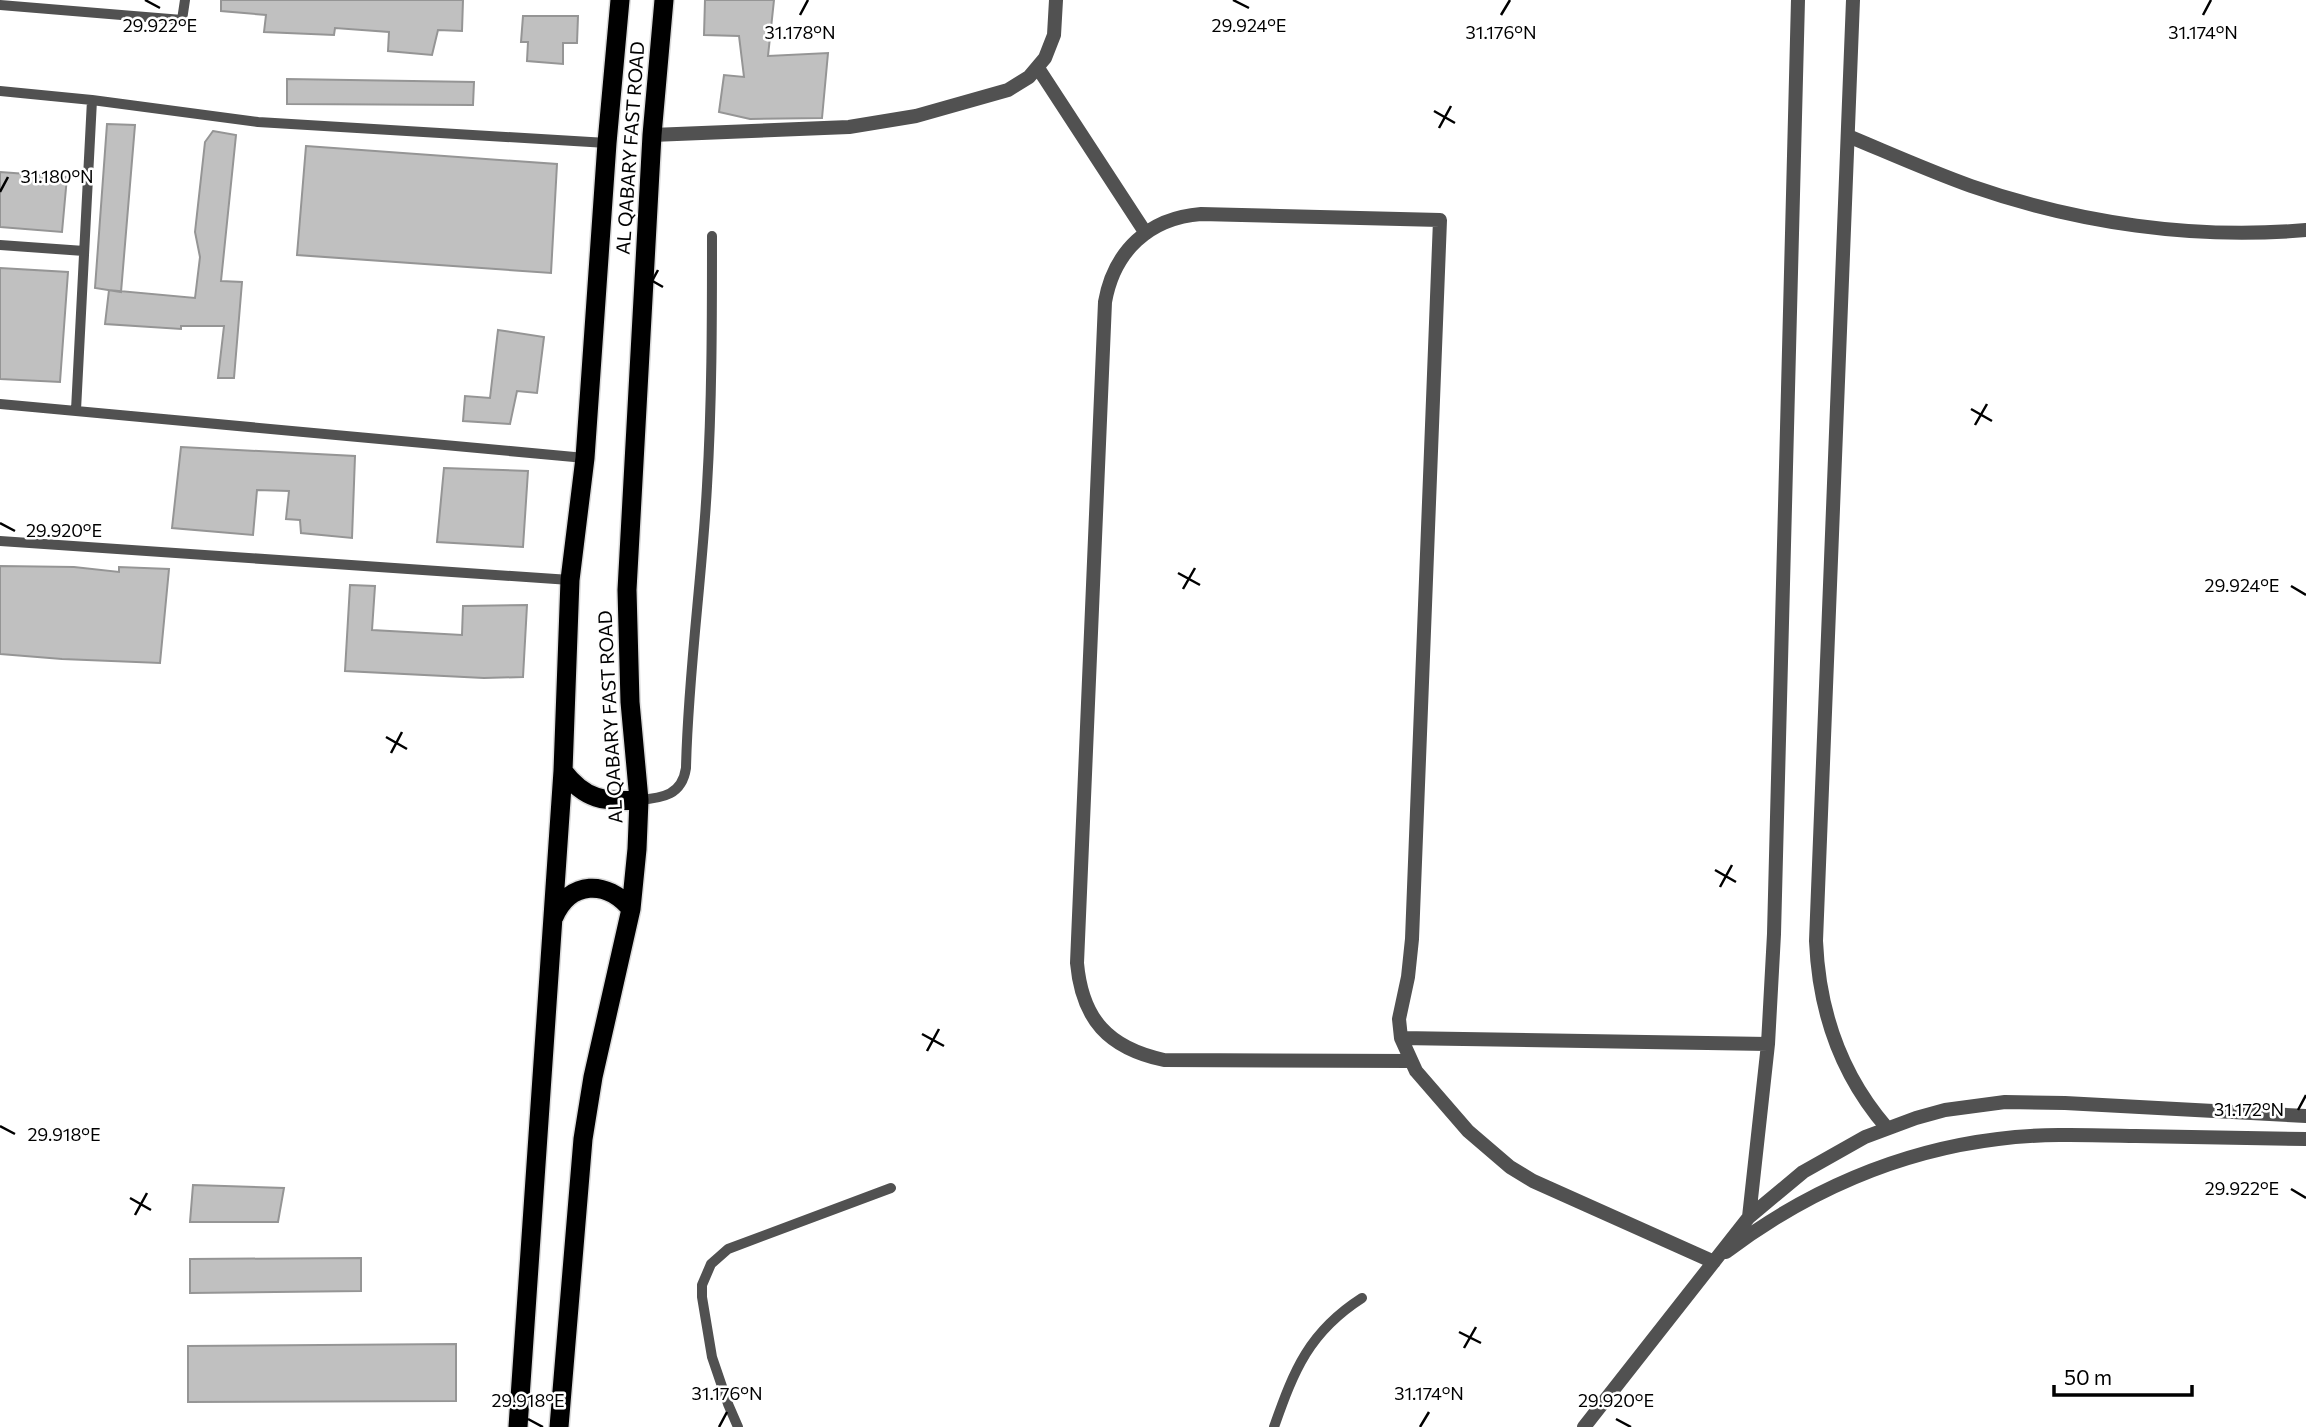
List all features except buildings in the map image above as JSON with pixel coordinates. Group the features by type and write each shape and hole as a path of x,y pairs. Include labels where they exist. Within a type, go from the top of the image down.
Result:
{"highway":[{"name":"AL QABARY FAST ROAD","path":"518,1427 563,771 570,580 585,458 620,0"},
{"name":"AL QABARY FAST ROAD","path":"559,1427 583,1139 593,1077 631,909 637,849 639,800 630,702 627,590 652,135 664,0"},
{"path":"563,771 579,789 590,796 614,802 639,800"},
{"path":"553,921 558,907 581,890 609,890 622,898 631,909"}],"street":[{"path":"652,135 815,129 883,122 916,116 1008,90 1029,77 1045,58 1054,35 1056,0"},
{"path":"1749,1217 1768,1044 1774,934 1798,0"},
{"path":"1853,0 1817,966 1826,1017 1844,1066 1871,1110 1887,1128"},
{"path":"1038,68 1145,232"},
{"path":"1848,136 1971,186 2062,212 2155,228 2202,232 2306,230"},
{"path":"1409,1061 1164,1060 1140,1055 1119,1044 1101,1029 1087,1009 1079,986 1077,963 1105,302 1114,270 1122,256 1145,232 1177,217 1201,214 1440,219 1412,939 1408,977 1399,1019 1401,1038 1409,1061 1468,1131 1510,1167 1558,1193 1714,1262"},
{"path":"1401,1038 1768,1044"},
{"path":"1584,1427 1749,1217 1784,1185 1813,1165 1844,1147 1887,1128 1945,1110 2005,1102 2055,1102 2306,1115"},
{"path":"1714,1262 1759,1228 1826,1189 1867,1171 1953,1146 2042,1135 2306,1139"}],"lane":[{"path":"0,5 182,20 185,0"},
{"path":"0,91 258,122 607,143"},
{"path":"76,410 92,100"},
{"path":"639,800 658,799 674,792 684,777 686,768 689,692 708,459 712,236"},
{"path":"0,245 84,251"},
{"path":"0,404 585,458"},
{"path":"0,541 570,580"},
{"path":"738,1427 719,1381 707,1333 702,1285 711,1264 728,1249 891,1188"},
{"path":"1274,1427 1305,1352 1331,1322 1362,1298"}]}
